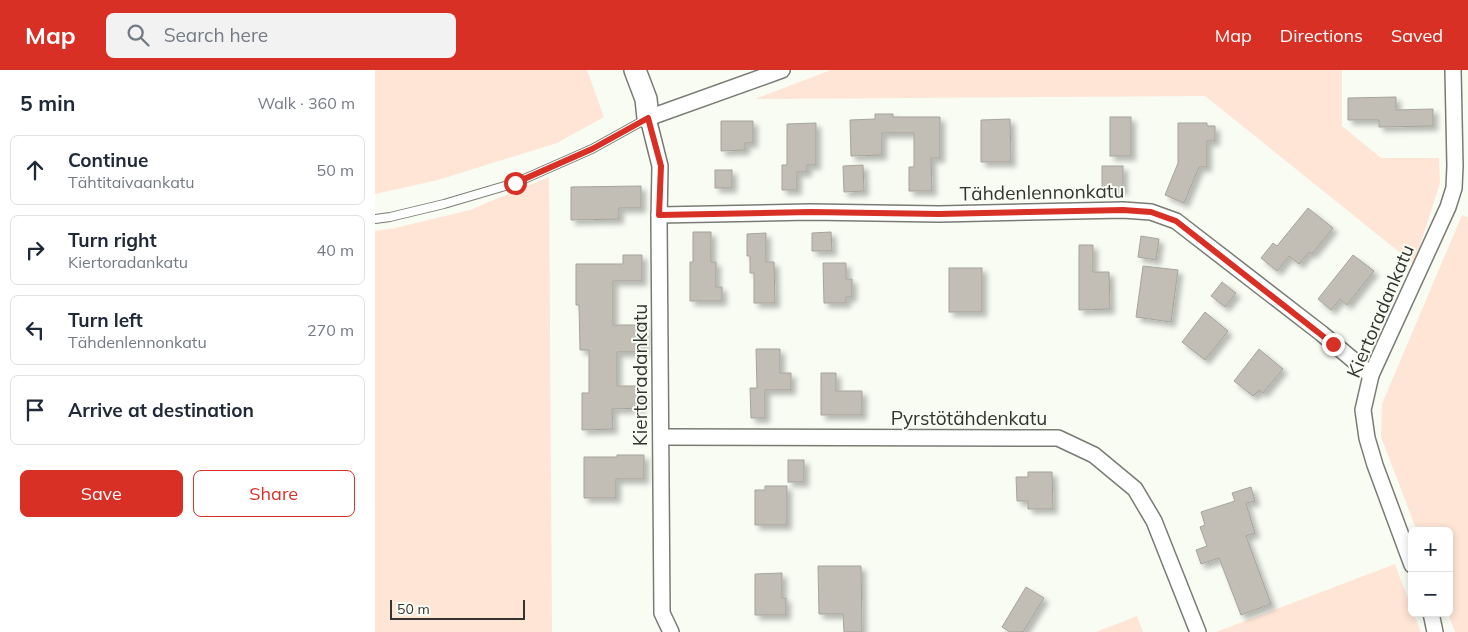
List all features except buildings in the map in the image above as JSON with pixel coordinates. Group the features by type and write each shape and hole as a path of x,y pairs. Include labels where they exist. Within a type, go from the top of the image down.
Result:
{"street":[{"path":"635,70 645,99 648,118 782,70"},
{"name":"Kiertoradankatu","path":"1408,555 1389,507 1367,438 1363,410 1371,375 1448,208 1454,188 1453,70"},
{"name":"Kiertoradankatu","path":"648,118 661,166 659,215 662,613 671,632"},
{"name":"Tähdenlennonkatu","path":"659,215 811,212 939,214 1123,210 1151,212 1176,221 1321,333 1371,375"},
{"name":"Pyrstötähdenkatu","path":"661,437 1058,438 1094,455 1135,489 1154,521 1198,632"},
{"path":"1432,617 1435,632"}],"lane":[{"path":"375,219 444,204 515,183 592,149 648,118"}],"shaded area":[{"path":"375,70 587,70 604,117 557,143 438,180 375,194"},
{"path":"831,70 1342,70 1342,126 1381,158 1439,158 1440,183 1414,264 1205,96 755,99"},
{"path":"549,177 552,632 375,632 375,231 470,210"},
{"path":"1462,215 1468,217 1468,632 1455,632 1449,617 1453,617 1453,527 1415,527 1381,437 1382,404"},
{"path":"1395,564 1408,598 1408,617 1415,617 1421,632 1216,632"},
{"path":"1137,616 1143,632 1096,632"}],"route":[{"path":"515,183 592,149 648,118 661,166 659,215 811,212 939,214 1123,210 1151,212 1176,221 1333,344"}]}
